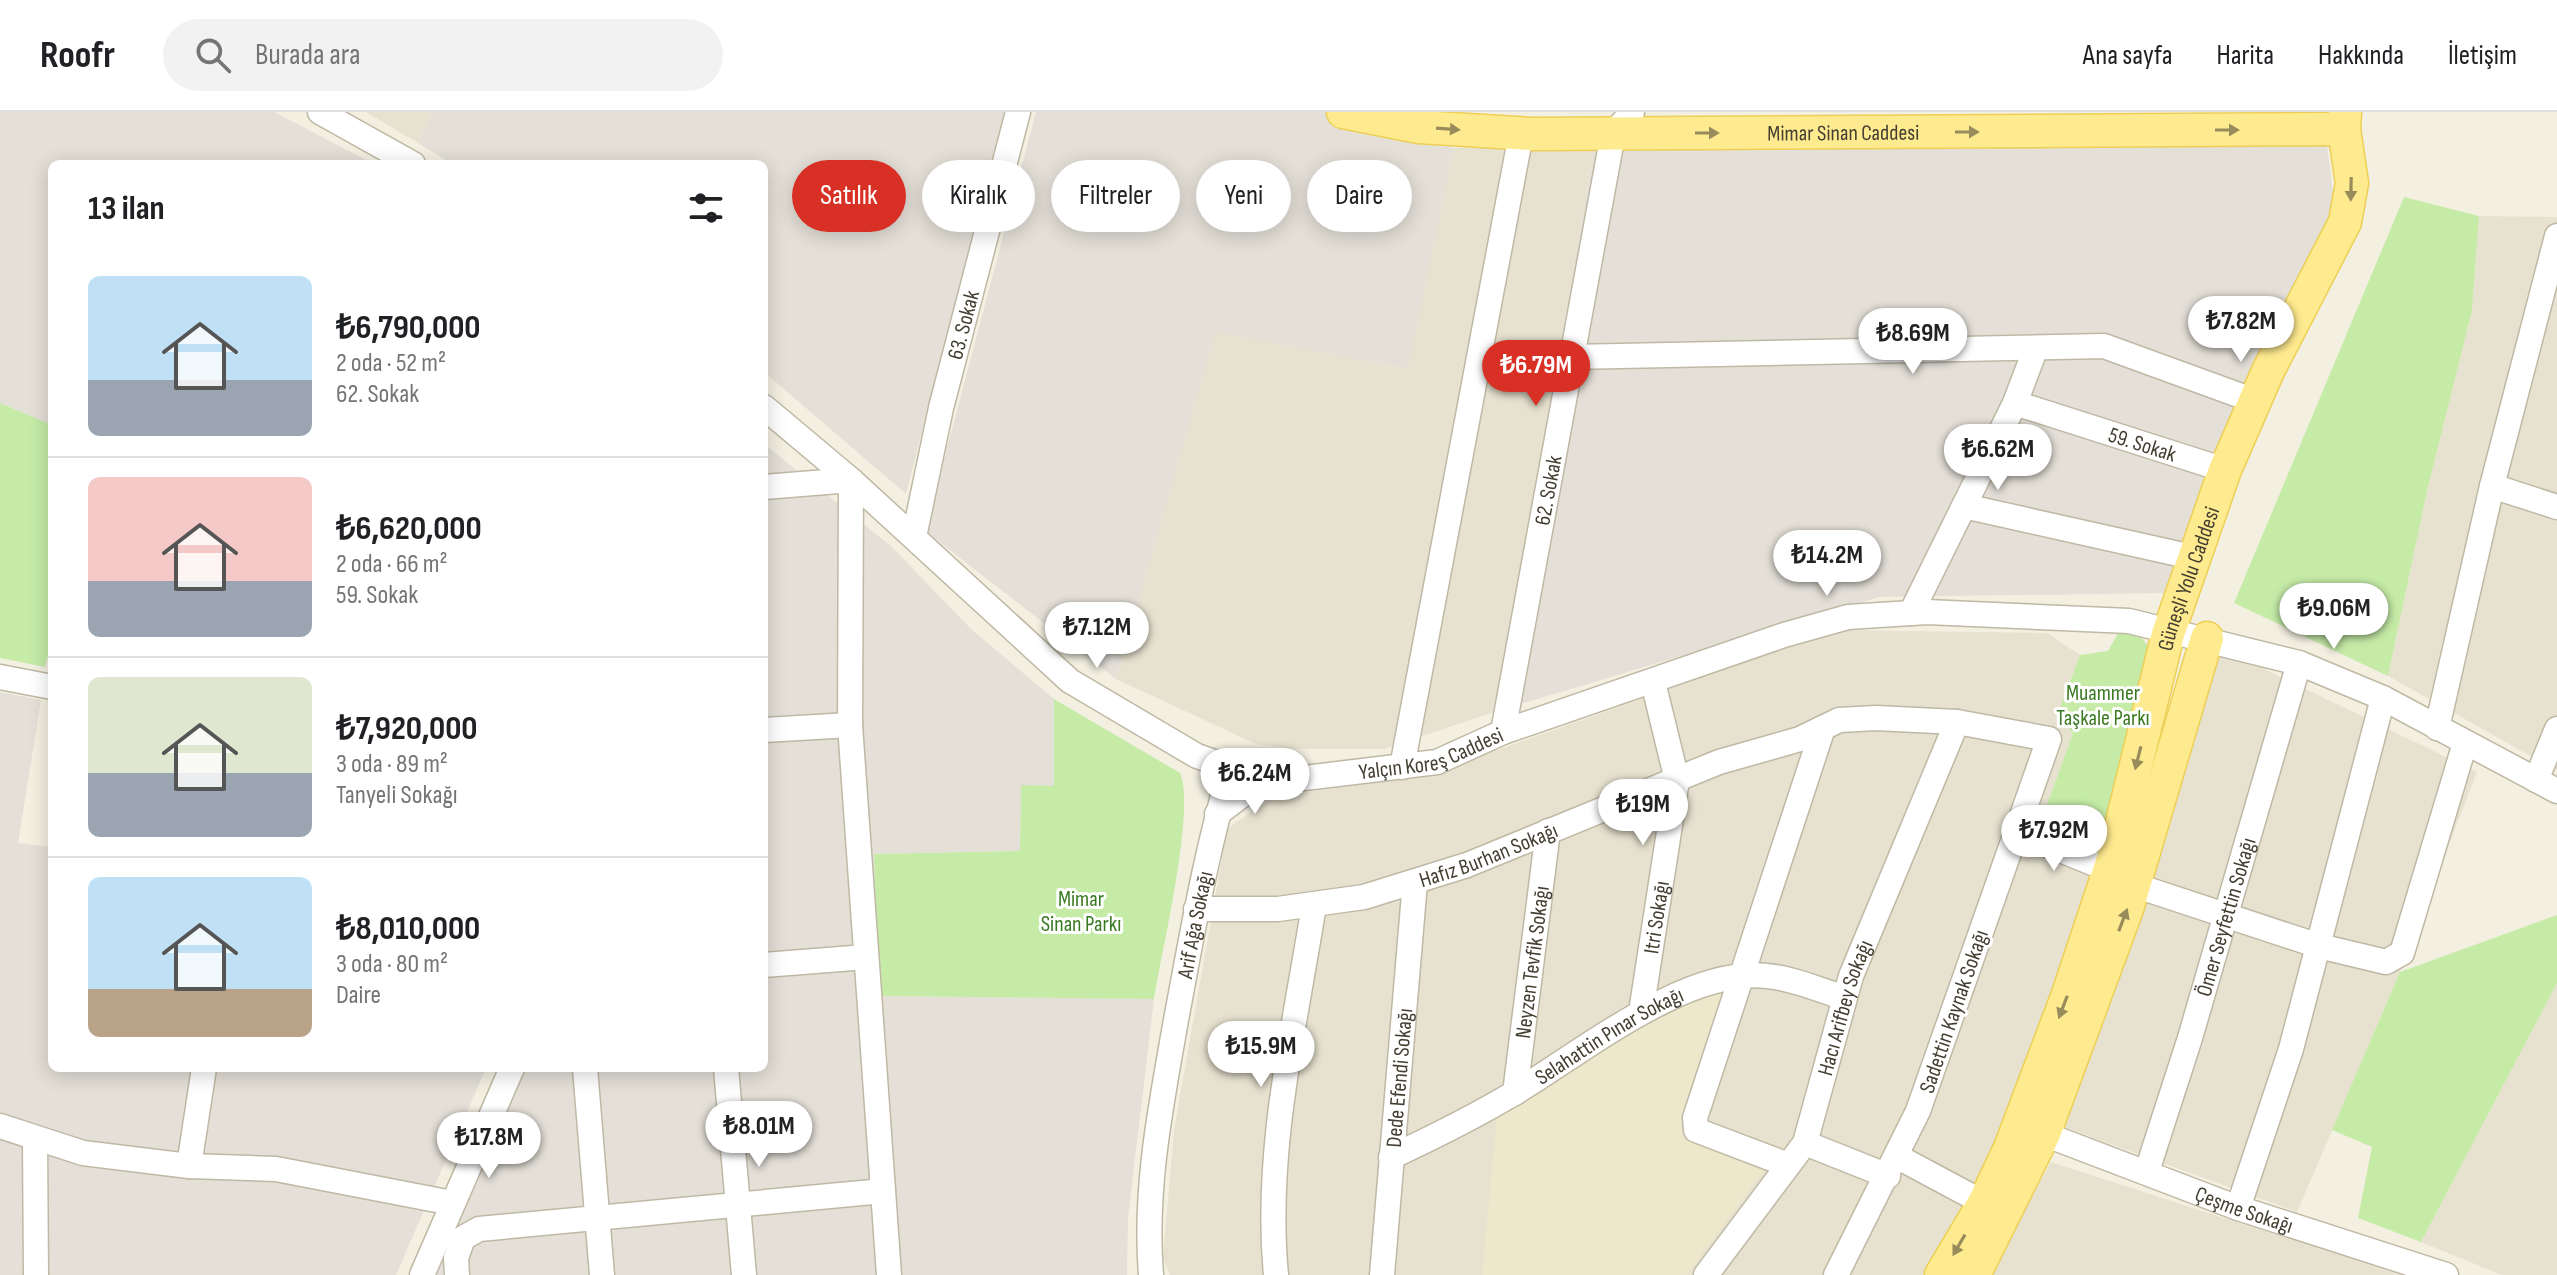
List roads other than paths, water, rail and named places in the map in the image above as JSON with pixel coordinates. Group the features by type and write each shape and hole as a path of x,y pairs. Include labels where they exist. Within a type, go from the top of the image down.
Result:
{"main road":[{"name":"Mimar Sinan Caddesi","path":"1343,112 1419,127 1521,134 1622,123 2345,120"},
{"name":"Güneşli Yolu Caddesi","path":"1941,1275 1984,1203 2010,1148 2052,1038 2122,877 2170,628 2192,557 2255,401 2345,222 2352,183 2345,120"},
{"name":"Güneşli Yolu Caddesi","path":"1974,1275 2044,1134 2122,877 2207,638"}],"street":[{"path":"320,112 406,160"},
{"name":"63. Sokak","path":"914,537 941,408 1018,112"},
{"name":"62. Sokak","path":"1503,732 1570,357 1622,123"},
{"path":"1402,767 1521,134"},
{"path":"2437,728 2492,486 2557,236"},
{"path":"1570,357 2035,350 2104,346 2255,401"},
{"path":"1911,613 2015,403 2035,350"},
{"name":"59. Sokak","path":"2015,403 2225,470"},
{"name":"Yalçın Koreş Caddesi","path":"768,410 851,480 1070,681 1197,756 1271,782 1437,762 1503,732 1784,635 1848,617 1911,613 2129,621 2170,628 2299,663 2383,698 2546,786"},
{"path":"768,487 851,480 850,725 889,1275"},
{"path":"2492,486 2557,507"},
{"path":"1964,506 2192,557"},
{"name":"Ömer Seyfettin Sokağı","path":"2147,1171 2299,663"},
{"path":"0,677 48,686"},
{"name":"Itri Sokağı","path":"1641,1012 1677,780 1653,682"},
{"path":"2238,1208 2291,1049 2383,698"},
{"name":"Hafız Burhan Sokağı","path":"1196,909 1314,905 1364,897 1467,865 1719,762 1800,739 1839,720 1876,718 1957,722 2049,739"},
{"name":"Hacı Arifbey Sokağı","path":"1706,1275 1805,1143 1843,997 1957,722"},
{"path":"768,730 850,725"},
{"path":"1788,1165 1696,1130 1695,1118 1823,728"},
{"path":"2546,786 2557,729"},
{"name":"Sadettin Kaynak Sokağı","path":"1836,1275 1893,1167 1918,1111 2049,739"},
{"path":"2016,832 2122,877 2225,915 2319,946 2386,962 2402,953 2465,743"},
{"path":"1197,756 1208,779 1217,814 1245,793 1271,782"},
{"name":"Arif Ağa Sokağı","path":"1151,1275 1147,1224 1151,1155 1196,909 1217,814 1231,768"},
{"name":"Neyzen Tevfik Sokağı","path":"1515,1093 1548,831"},
{"name":"Dede Efendi Sokağı","path":"1382,1275 1415,882"},
{"path":"1276,1275 1271,1230 1276,1146 1314,905"},
{"path":"768,965 866,957"},
{"name":"Selahattin Pınar Sokağı","path":"1391,1157 1515,1093 1641,1012 1684,992 1739,977 1768,976 1843,997"},
{"path":"189,1166 203,1072"},
{"path":"422,1275 510,1072"},
{"path":"585,1072 602,1275"},
{"path":"726,1072 744,1275"},
{"path":"0,1126 35,1140 83,1153 189,1166 276,1169 452,1203"},
{"name":"Çeşme Sokağı","path":"2044,1134 2238,1208 2446,1275"},
{"path":"35,1140 36,1275"},
{"path":"1805,1143 1893,1167 1984,1203"},
{"path":"457,1275 456,1258 463,1238 479,1229 883,1191"}],"park label":[{"name":"Muammer Taşkale Parkı","path":"2103,704"},
{"name":"Mimar Sinan Parkı","path":"1081,910"}]}
